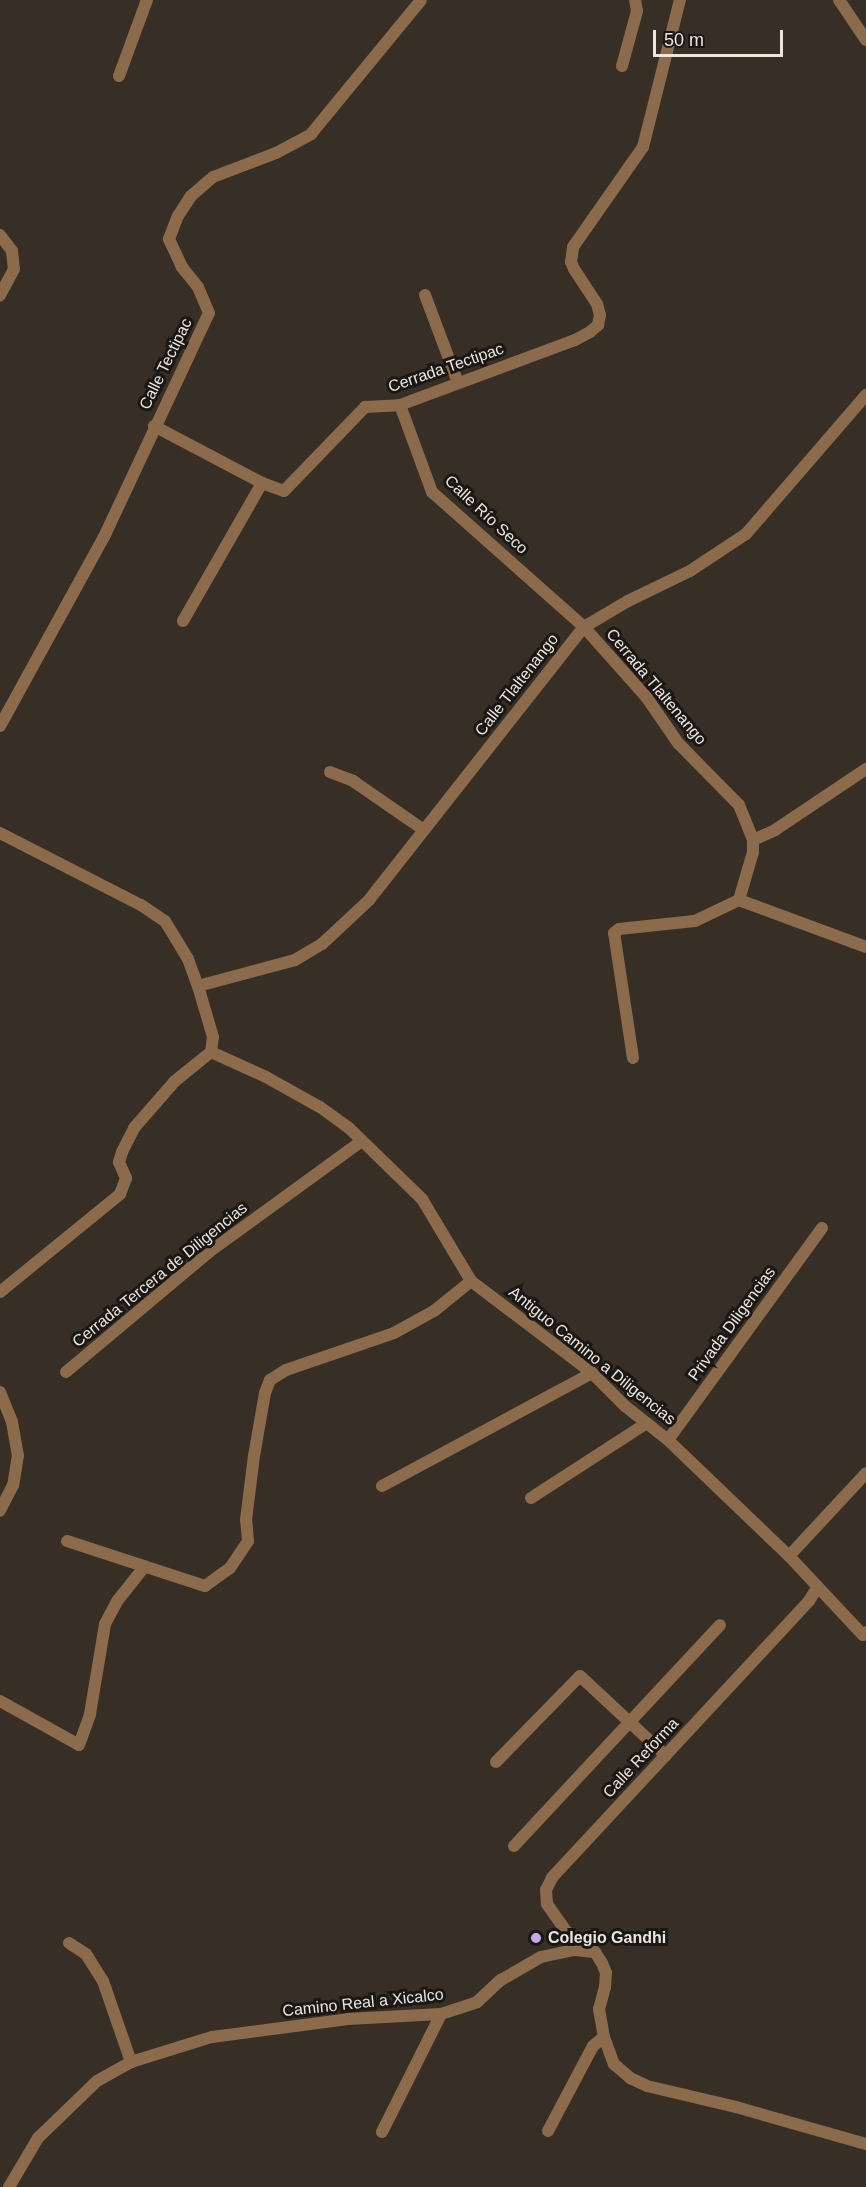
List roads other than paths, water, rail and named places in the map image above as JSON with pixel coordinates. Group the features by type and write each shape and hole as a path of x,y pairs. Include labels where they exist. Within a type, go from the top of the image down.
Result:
{"street":[{"path":"119,76 147,0"},
{"name":"Calle Tectipac","path":"0,726 104,537 154,426 209,313 198,287 182,267 169,239 178,216 191,196 213,177 276,153 311,134 421,0"},
{"path":"622,66 637,11 635,0"},
{"name":"Cerrada Tectipac","path":"154,426 262,483 284,491 365,407 400,405 575,340 598,325 600,315 597,304 571,262 573,247 644,147 680,0"},
{"path":"839,0 866,40"},
{"path":"0,235 12,251 14,269 0,295"},
{"path":"425,295 458,383"},
{"name":"Calle Tlaltenango","path":"198,986 295,960 322,944 369,900 584,627 628,601 690,571 746,534 866,395"},
{"name":"Calle Río Seco","path":"400,405 432,492 584,627"},
{"path":"183,621 262,483"},
{"name":"Cerrada Tlaltenango","path":"584,627 647,698 678,743 739,805 753,840"},
{"path":"739,900 753,852 753,840 775,830 866,769"},
{"path":"330,772 353,781 424,830"},
{"path":"0,833 141,905 165,921 188,959 213,1037 211,1052 175,1081 134,1128 119,1162 126,1178 120,1194 0,1292"},
{"path":"633,1058 614,933 619,929 695,921 739,900 866,947"},
{"name":"Antiguo Camino a Diligencias","path":"211,1052 266,1077 320,1107 362,1141 422,1198 471,1281 592,1373 668,1440 789,1556 863,1635 866,1632"},
{"name":"Cerrada Tercera de Diligencias","path":"66,1372 209,1252 362,1141"},
{"name":"Privada Diligencias","path":"668,1440 822,1228"},
{"path":"67,1541 205,1587 230,1568 248,1541 246,1520 254,1455 265,1393 270,1380 286,1370 394,1333 434,1311 471,1281"},
{"path":"382,1486 592,1373"},
{"path":"0,1392 12,1422 18,1455 16,1476 0,1511"},
{"path":"531,1498 647,1423"},
{"path":"789,1556 866,1473"},
{"path":"0,1701 79,1745 90,1714 105,1624 118,1600 145,1566"},
{"name":"Calle Reforma","path":"595,1952 566,1930 547,1904 546,1890 552,1878 809,1601 817,1588"},
{"path":"514,1846 720,1625"},
{"path":"496,1762 580,1676 666,1756"},
{"path":"69,1943 86,1954 103,1981 131,2062"},
{"name":"Camino Real a Xicalco","path":"9,2187 38,2138 97,2081 131,2062 212,2037 348,2019 441,2014 477,2002 501,1980 541,1957 575,1950 595,1952"},
{"path":"595,1952 606,1973 599,2009 604,2037 614,2064 630,2078 647,2086 736,2107 865,2143"},
{"path":"382,2132 441,2014"},
{"path":"548,2131 593,2046 604,2037"}],"place":[{"name":"Colegio Gandhi","path":"536,1938"}]}
